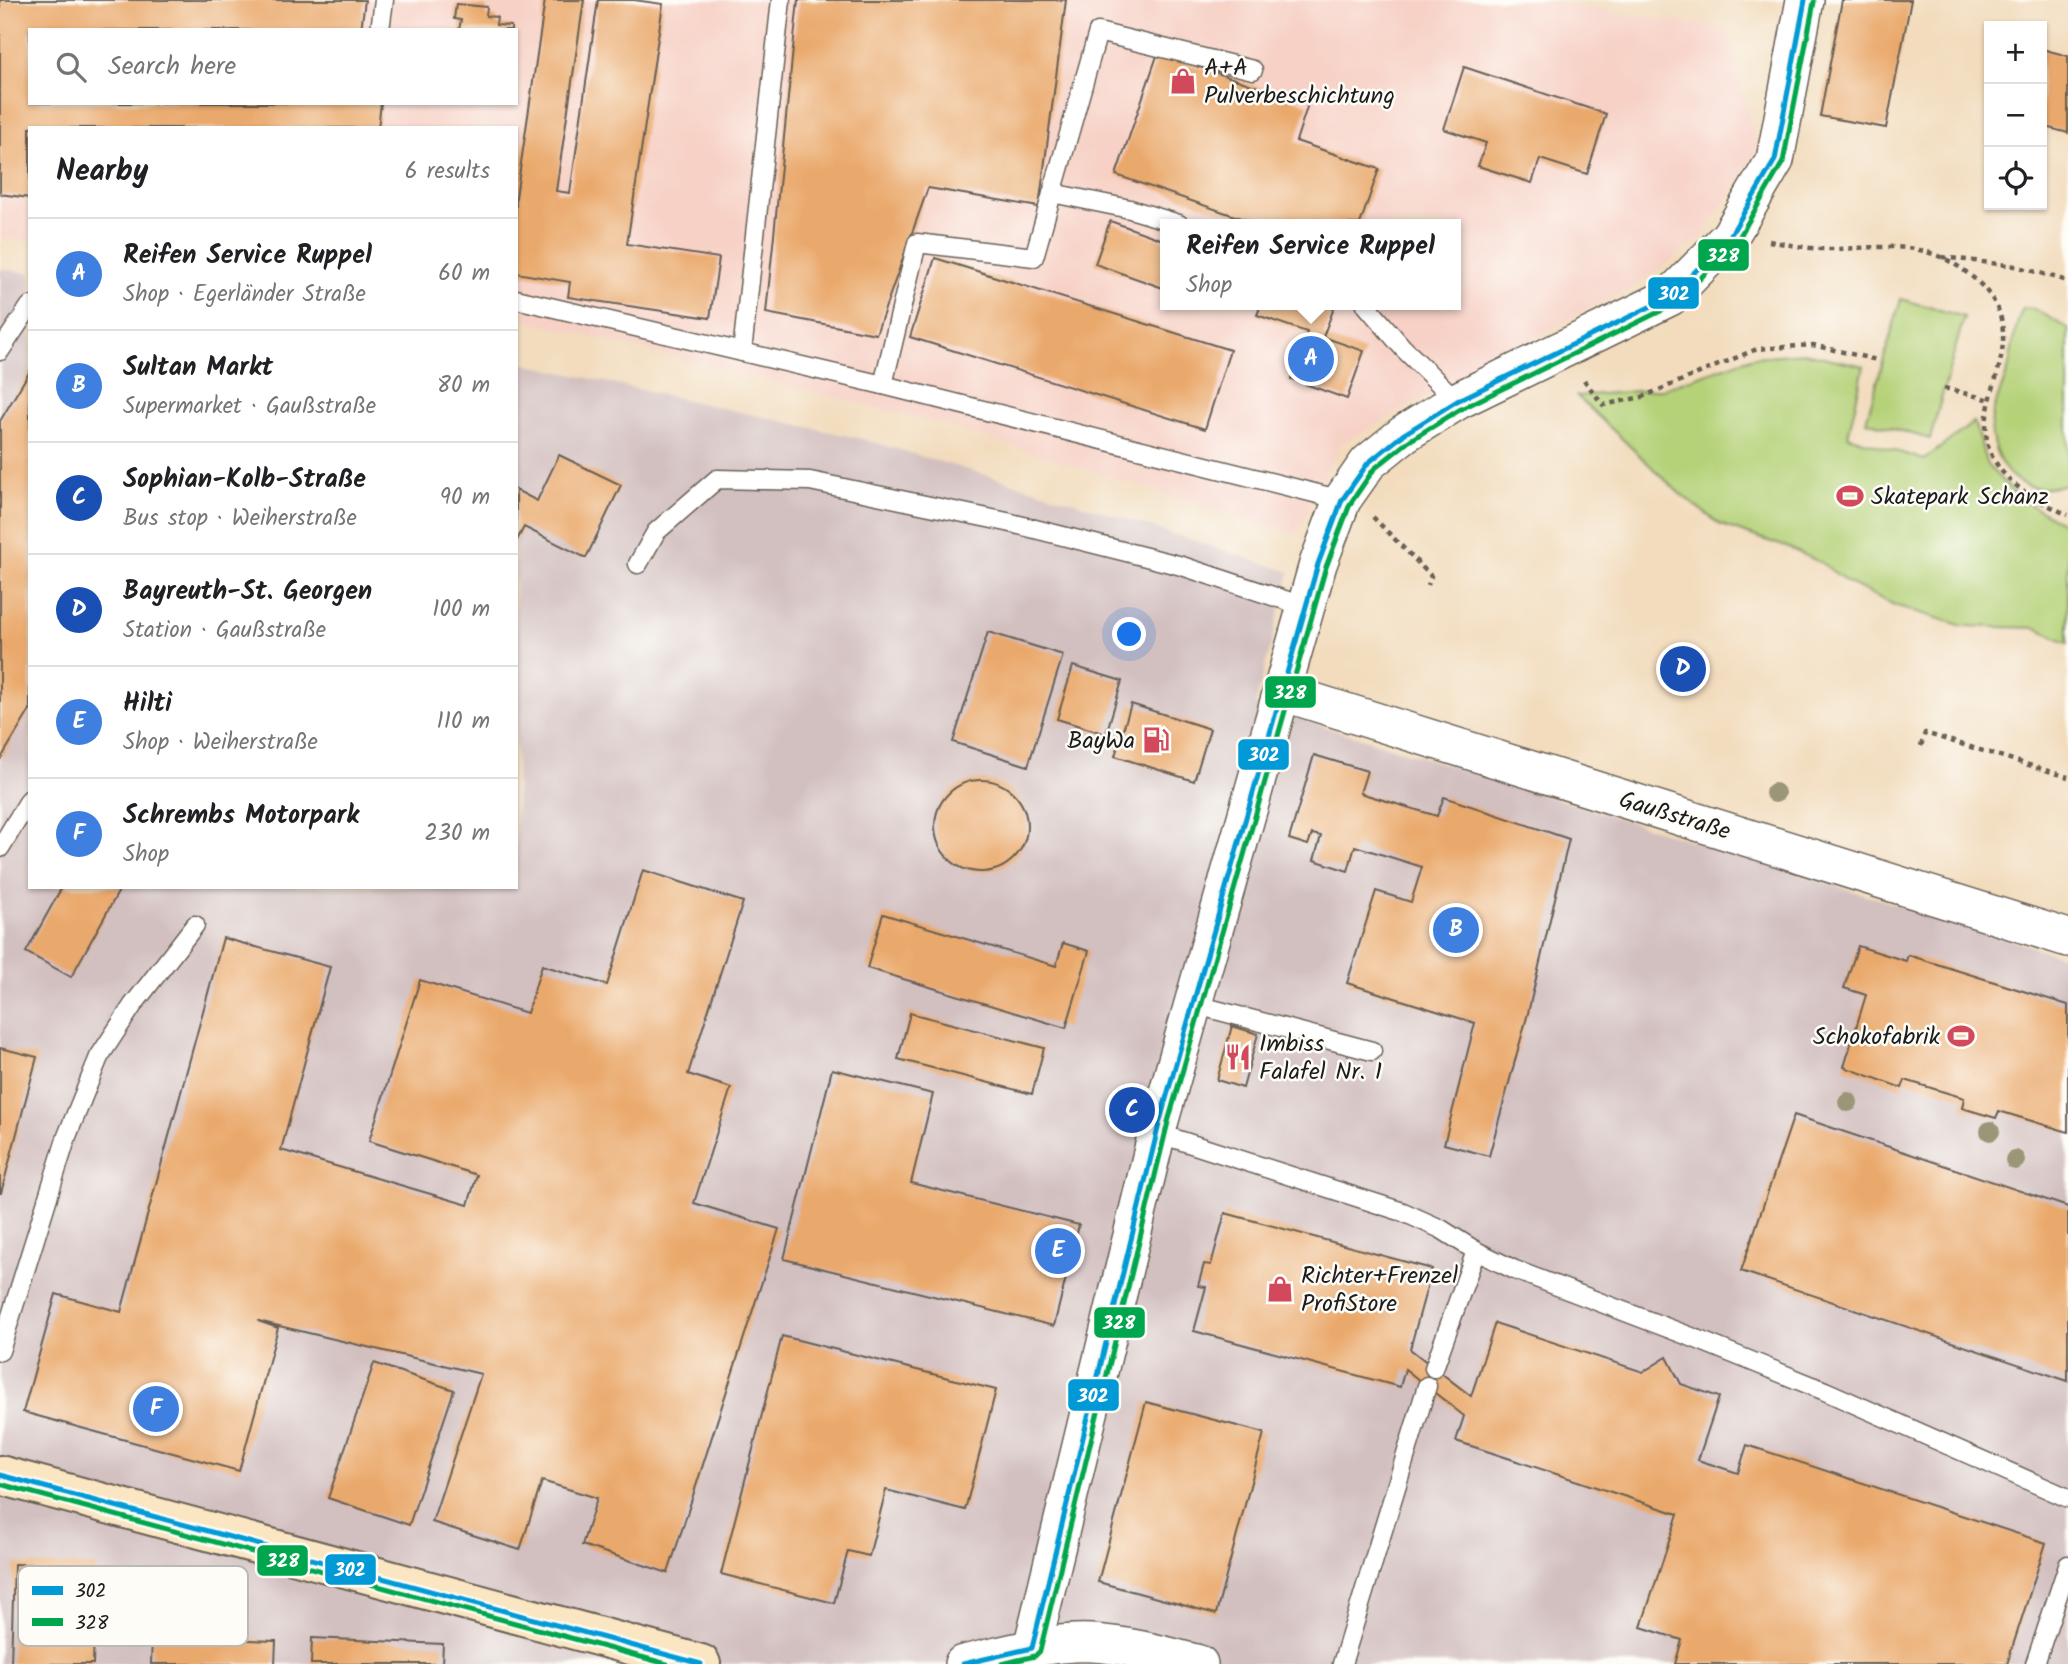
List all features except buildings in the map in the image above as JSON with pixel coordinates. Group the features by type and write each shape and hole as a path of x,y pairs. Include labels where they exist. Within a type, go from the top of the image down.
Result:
{"main road":[{"path":"0,1475 701,1664"}],"street":[{"path":"1031,1648 1157,1133 1318,564 1342,500 1368,463 1404,434 1457,401 1670,297 1730,236 1775,160 1805,0"},
{"name":"Gaußstraße","path":"1282,692 2068,938"},
{"path":"963,1664 1031,1648 1092,1643 1129,1648 1199,1664"}],"lane":[{"path":"380,28 384,0"},
{"path":"742,352 781,0"},
{"path":"883,385 917,243 1034,257 1098,32 1253,70"},
{"path":"1052,193 1130,209 1163,219"},
{"path":"518,299 883,385 1342,500"},
{"path":"0,351 28,309"},
{"path":"1370,310 1403,348 1457,401"},
{"path":"638,564 656,532 718,479 810,481 1007,522 1157,560 1306,607"},
{"path":"0,848 28,802"},
{"path":"0,1351 67,1136 99,1057 134,1005 195,925"},
{"path":"1194,1004 1372,1051"},
{"path":"1157,1133 1403,1212 1441,1228 1476,1251 1515,1270 1825,1391 2068,1497"},
{"path":"1434,1368 1476,1251"},
{"path":"1342,1664 1427,1386"},
{"path":"2035,1664 2068,1565"}],"path":[{"path":"1730,236 1822,248 1900,247 1938,256 2015,266 2068,281"},
{"path":"1938,256 1969,273 1985,288 2000,309 2003,332 2002,361 1986,418 1987,440 1994,461 2013,485 2068,515"},
{"path":"1562,350 1603,405 1642,397 1757,349 1813,345 1877,360"},
{"path":"1944,387 1992,400"},
{"path":"1342,500 1371,516 1431,576 1428,585"},
{"path":"1922,746 1925,733 2068,777"}],"shaded area":[{"path":"0,0 1536,0 1726,29 1758,149 1703,236 1646,279 1493,359 1339,445 1296,535 941,424 518,318 518,126 28,126 28,241 0,238"},
{"path":"0,269 28,273 28,889 518,889 518,362 862,439 1037,490 1290,572 1255,705 2068,958 2068,1664 0,1664"}],"green space":[{"path":"1901,299 1964,317 1930,439 1866,421"},
{"path":"2023,308 2034,309 2068,328 2068,483 2052,487 2025,485 2015,478 1999,458 1991,428"},
{"name":"Skatepark Schanz","path":"1805,353 1864,366 1848,436 1924,460 1974,422 1987,465 2020,499 2068,526 2068,643 2036,628 1963,626 1894,605 1847,582 1820,562 1789,548 1719,524 1678,492 1577,396 1662,389 1754,357"}],"transit line":[{"name":"302","path":"963,1664 1032,1648 1160,1120 1318,564 1342,500 1368,463 1404,434 1457,401 1670,297 1730,236 1775,160 1805,0"},
{"name":"328","path":"1002,1664 1035,1656 1040,1651 1168,1122 1326,567 1350,504 1374,469 1409,441 1461,409 1675,304 1737,241 1783,162 1814,2"},
{"name":"302","path":"0,1475 701,1664"},
{"name":"328","path":"0,1484 667,1664"}],"place":[{"name":"A+A Pulverbeschichtung","path":"1183,81"},
{"name":"Reifen Service Ruppel","path":"1311,359"},
{"name":"Skatepark Schanz","path":"1850,496"},
{"name":"Bayreuth-St. Georgen","path":"1683,669"},
{"name":"BayWa","path":"1156,740"},
{"name":"Sultan Markt","path":"1456,930"},
{"name":"Schokofabrik","path":"1961,1036"},
{"name":"Imbiss Falafel Nr. 1","path":"1238,1057"},
{"name":"Sophian-Kolb-Straße","path":"1132,1110"},
{"name":"Hilti","path":"1058,1251"},
{"name":"Richter+Frenzel ProfiStore","path":"1280,1289"},
{"name":"Schrembs Motorpark","path":"156,1409"}]}
